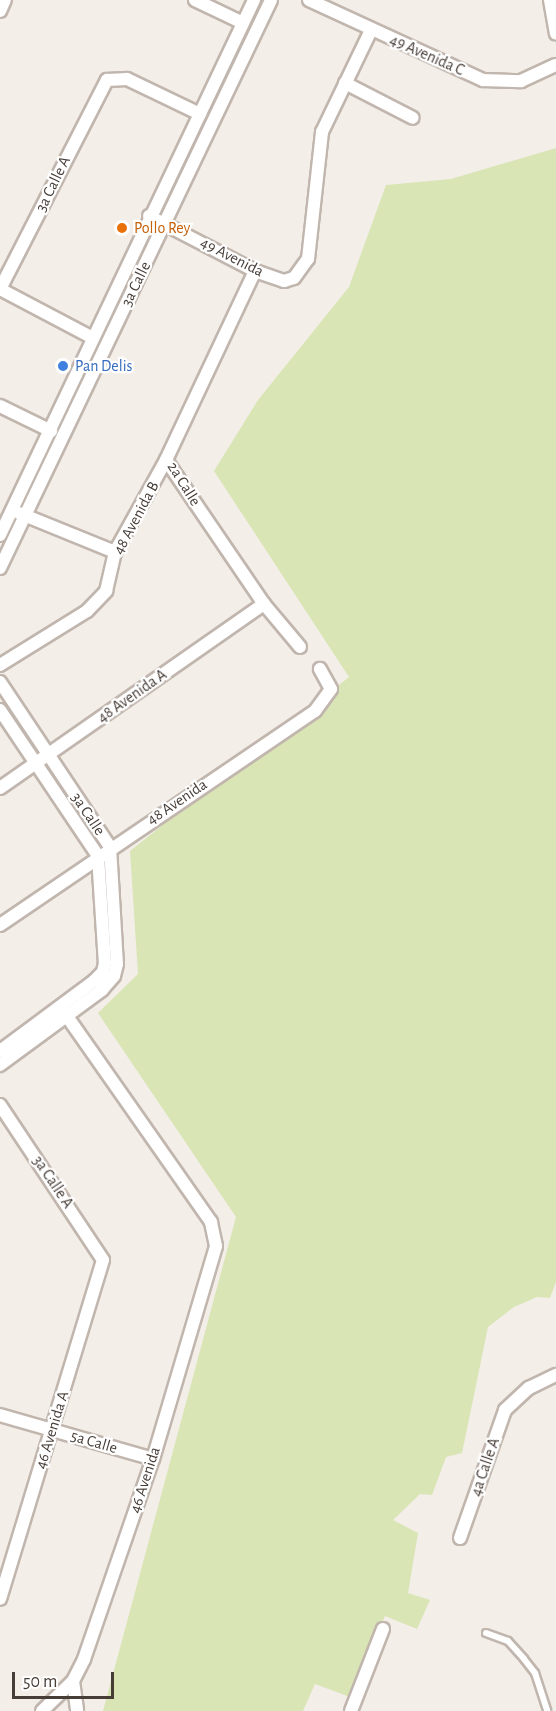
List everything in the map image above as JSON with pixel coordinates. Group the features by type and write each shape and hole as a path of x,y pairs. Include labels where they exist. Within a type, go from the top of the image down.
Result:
{"street":[{"path":"0,11 5,0"},
{"path":"195,0 243,23"},
{"name":"3a Calle","path":"0,535 51,431 149,216 254,0"},
{"name":"3a Calle","path":"0,568 271,0"},
{"name":"49 Avenida C","path":"309,0 483,80 522,81 552,69"},
{"path":"550,0 556,33"},
{"path":"371,30 345,83 413,118"},
{"name":"3a Calle A","path":"0,289 107,80 127,78 200,114"},
{"name":"49 Avenida","path":"149,216 165,222 255,271 284,281 294,278 308,259 322,132 345,83"},
{"name":"2a Calle","path":"255,271 166,460 264,604 300,647"},
{"path":"0,289 93,338"},
{"path":"0,406 51,431"},
{"name":"48 Avenida B","path":"0,665 87,611 106,591 116,552 166,460"},
{"path":"12,510 116,552"},
{"name":"48 Avenida A","path":"0,788 264,604"},
{"name":"48 Avenida","path":"0,925 110,847 315,711 331,689 320,669"},
{"name":"3a Calle","path":"0,682 110,847 117,964 114,976 64,1012 0,1065"},
{"name":"3a Calle","path":"0,710 98,856 103,972 64,1012 0,1051"},
{"name":"46 Avenida","path":"42,1711 73,1681 153,1459 216,1246 216,1234 64,1012"},
{"name":"3a Calle A","path":"0,1105 103,1260"},
{"name":"46 Avenida A","path":"0,1599 103,1260"},
{"name":"4a Calle A","path":"460,1538 505,1410 516,1398 556,1374"},
{"name":"5a Calle","path":"0,1415 153,1459"},
{"path":"351,1711 382,1629"},
{"path":"73,1681 77,1711"}],"lane":[{"path":"486,1633 508,1641 535,1673 547,1711"}],"green space":[{"path":"556,148 556,1282 550,1298 537,1297 514,1307 488,1327 462,1453 446,1457 432,1495 420,1494 393,1520 418,1533 408,1593 430,1600 417,1629 385,1616 350,1697 315,1684 303,1711 103,1711 236,1217 98,1013 138,974 130,851 349,677 214,471 258,400 349,287 386,185 451,179"}],"place":[{"name":"Pollo Rey","path":"122,228"},
{"name":"Pan Delis","path":"63,366"}]}
